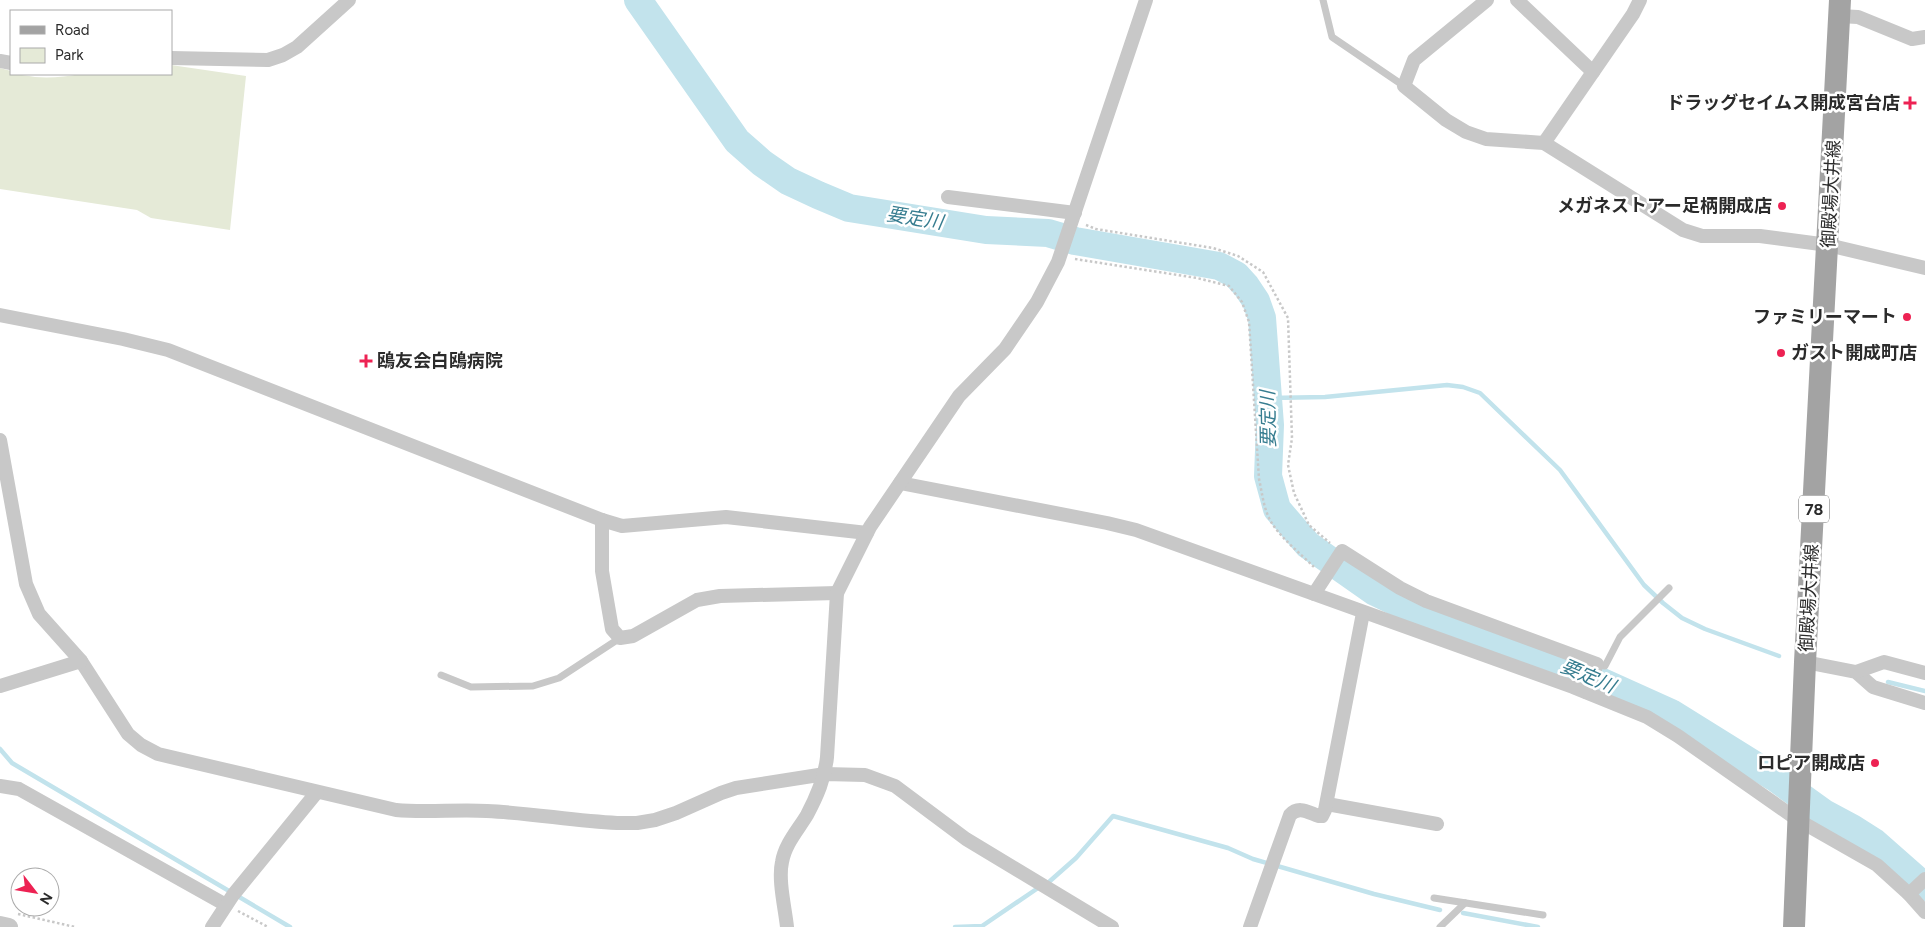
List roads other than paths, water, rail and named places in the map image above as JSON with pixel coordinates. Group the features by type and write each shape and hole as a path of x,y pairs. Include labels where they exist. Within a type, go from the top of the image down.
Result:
{"main road":[{"name":"御殿場大井線","path":"1794,927 1798,816 1802,774 1805,662 1840,8"}],"street":[{"path":"172,58 268,60 283,55 297,47 349,0"},
{"path":"787,927 782,861 787,846 816,796 825,774 837,593 867,533 959,396 1005,349 1037,302 1058,262 1146,0"},
{"path":"1487,0 1414,60 1404,86 1446,120 1466,132 1486,139 1544,144 1683,230 1702,236 1760,236 1828,246 1925,268"},
{"path":"1517,0 1593,72"},
{"path":"1544,144 1633,14 1640,0"},
{"path":"1840,8 1912,39 1925,37"},
{"path":"948,196 1073,219"},
{"path":"0,315 123,339 168,350 602,520 622,526 726,518 867,533"},
{"path":"0,440 26,584 39,614 81,661 128,734 141,745 158,754 396,810 424,812 457,809 627,824 665,817 736,788 825,774 865,775 895,786 966,839 1112,927"},
{"path":"900,484 1107,522 1136,530 1363,613 1587,690 1647,717 1798,816 1868,859 1911,892 1925,912"},
{"path":"602,520 602,571 612,629 620,638 633,636 697,600 720,596 837,593"},
{"path":"1314,594 1341,553 1426,601 1596,666 1587,690"},
{"path":"1250,927 1288,818 1293,812 1301,810 1322,816 1327,804 1363,613"},
{"path":"0,686 81,661"},
{"path":"1805,662 1856,672 1873,686 1925,703"},
{"path":"1856,672 1884,662 1925,673"},
{"path":"0,786 19,789 226,905"},
{"path":"212,927 226,905 317,792"},
{"path":"1327,804 1437,824"},
{"path":"1911,892 1925,880"}],"lane":[{"path":"1323,0 1332,36 1404,86"},
{"path":"1596,666 1605,666 1620,637 1669,588"},
{"path":"441,676 471,687 533,686 559,678 620,638"},
{"path":"1434,898 1543,915"},
{"path":"1440,927 1465,903"}],"waterway":[{"name":"要定川","path":"638,0 737,141 762,163 788,181 818,195 849,208 986,230 1048,233 1075,241 1219,266 1236,275 1256,301 1262,318 1270,425 1268,476 1277,509 1308,545 1375,592 1429,618 1580,672 1671,713 1774,777 1824,813 1874,842 1925,887"},
{"path":"1268,398 1325,397 1447,385 1463,387 1480,393 1560,470 1644,585 1663,603 1682,618 1705,629 1779,656"},
{"path":"1888,682 1925,691"},
{"path":"0,749 12,763 290,927"},
{"path":"1050,881 1076,858 1113,816 1228,848 1253,859 1374,894 1440,910"},
{"path":"955,927 982,926 1038,888"},
{"path":"1463,913 1538,927"}],"place":[{"name":"ドラッグセイムス開成宮台店","path":"1910,103"},
{"name":"メガネストアー足柄開成店","path":"1782,206"},
{"name":"ファミリーマート","path":"1907,317"},
{"name":"ガスト開成町店","path":"1781,353"},
{"name":"鴎友会白鴎病院","path":"366,361"},
{"name":"ロピア開成店","path":"1875,763"}]}
